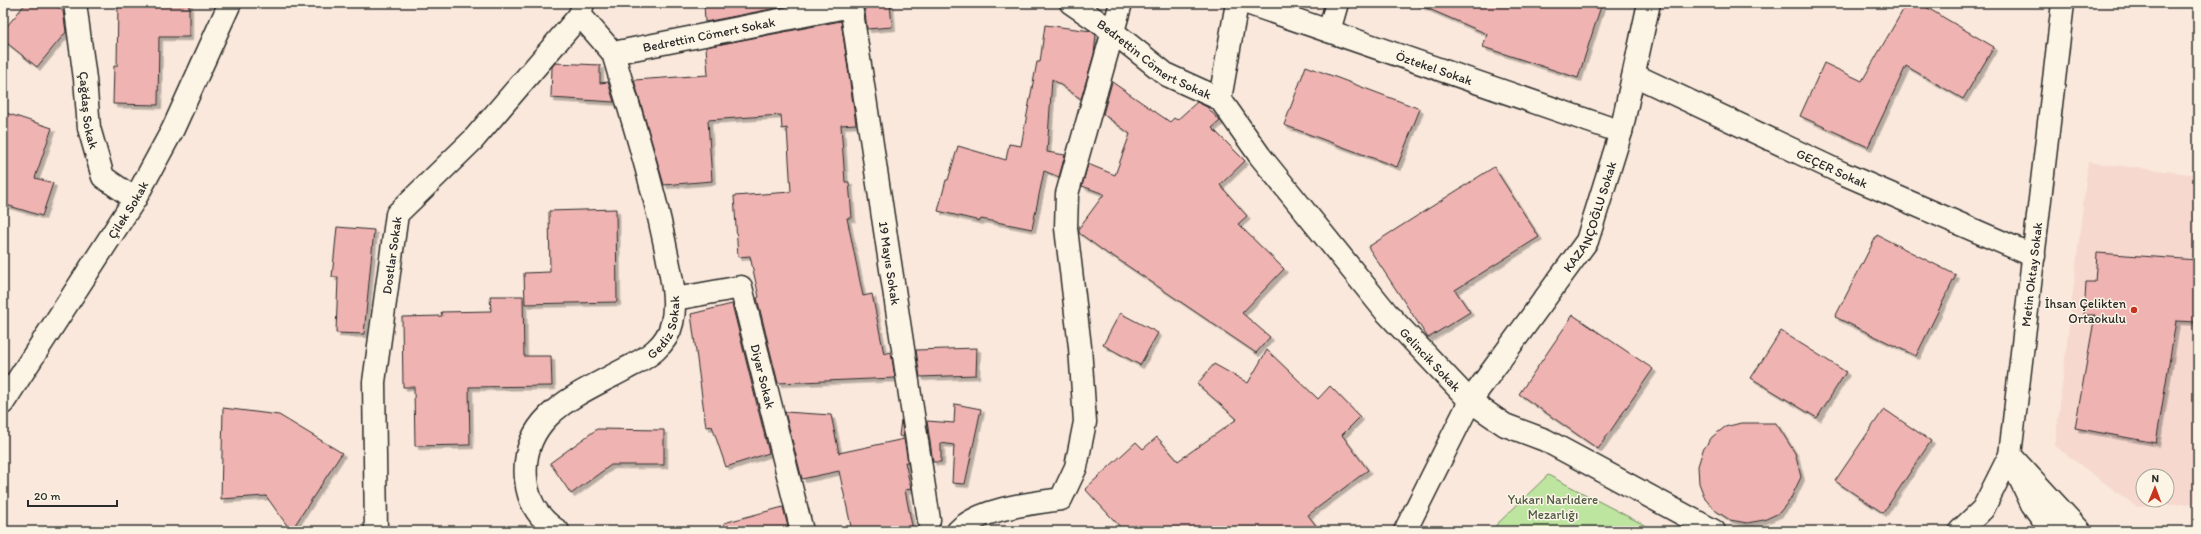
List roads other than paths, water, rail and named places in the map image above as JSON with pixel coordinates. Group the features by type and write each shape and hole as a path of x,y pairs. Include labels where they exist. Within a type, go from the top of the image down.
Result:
{"street":[{"name":"Çağdaş Sokak","path":"75,3 85,79 89,128 103,177 135,199"},
{"name":"Çilek Sokak","path":"3,403 135,199 173,129 230,3"},
{"name":"Bedrettin Cömert Sokak","path":"1071,3 1112,31 1167,75 1220,99"},
{"path":"958,531 966,523 1011,506 1061,499 1076,466 1085,422 1080,347 1066,228 1067,194 1121,3"},
{"path":"1220,99 1237,3"},
{"name":"Öztekel Sokak","path":"1247,3 1621,132"},
{"path":"1329,31 1336,3"},
{"name":"KAZANÇOĞLU Sokak","path":"1405,531 1470,401 1587,242 1621,132 1649,3"},
{"name":"Metin Oktay Sokak","path":"1960,531 1983,509 2010,455 2034,256 2060,4"},
{"name":"Bedrettin Cömert Sokak","path":"613,53 851,5"},
{"name":"19 Mayıs Sokak","path":"851,5 929,520"},
{"path":"581,9 613,53"},
{"name":"Dostlar Sokak","path":"376,531 374,382 397,214 473,140 581,9"},
{"name":"Gediz Sokak","path":"558,531 539,515 528,494 524,468 527,450 532,436 540,423 564,403 644,360 657,350 672,325 675,299 663,235 613,53"},
{"name":"GEÇER Sokak","path":"1634,75 1842,173 2034,256"},
{"name":"Gelincik Sokak","path":"1220,99 1260,156 1386,312 1470,401 1505,425 1545,440 1714,531"},
{"name":"Diyar Sokak","path":"675,299 740,287 802,531"},
{"path":"2010,455 2032,504 2052,531"},
{"path":"2010,455 2080,531"}],"place":[{"name":"İhsan Çelikten Ortaokulu","path":"2134,310"}],"park label":[{"name":"Yukarı Narlıdere Mezarlığı","path":"1553,506"}]}
